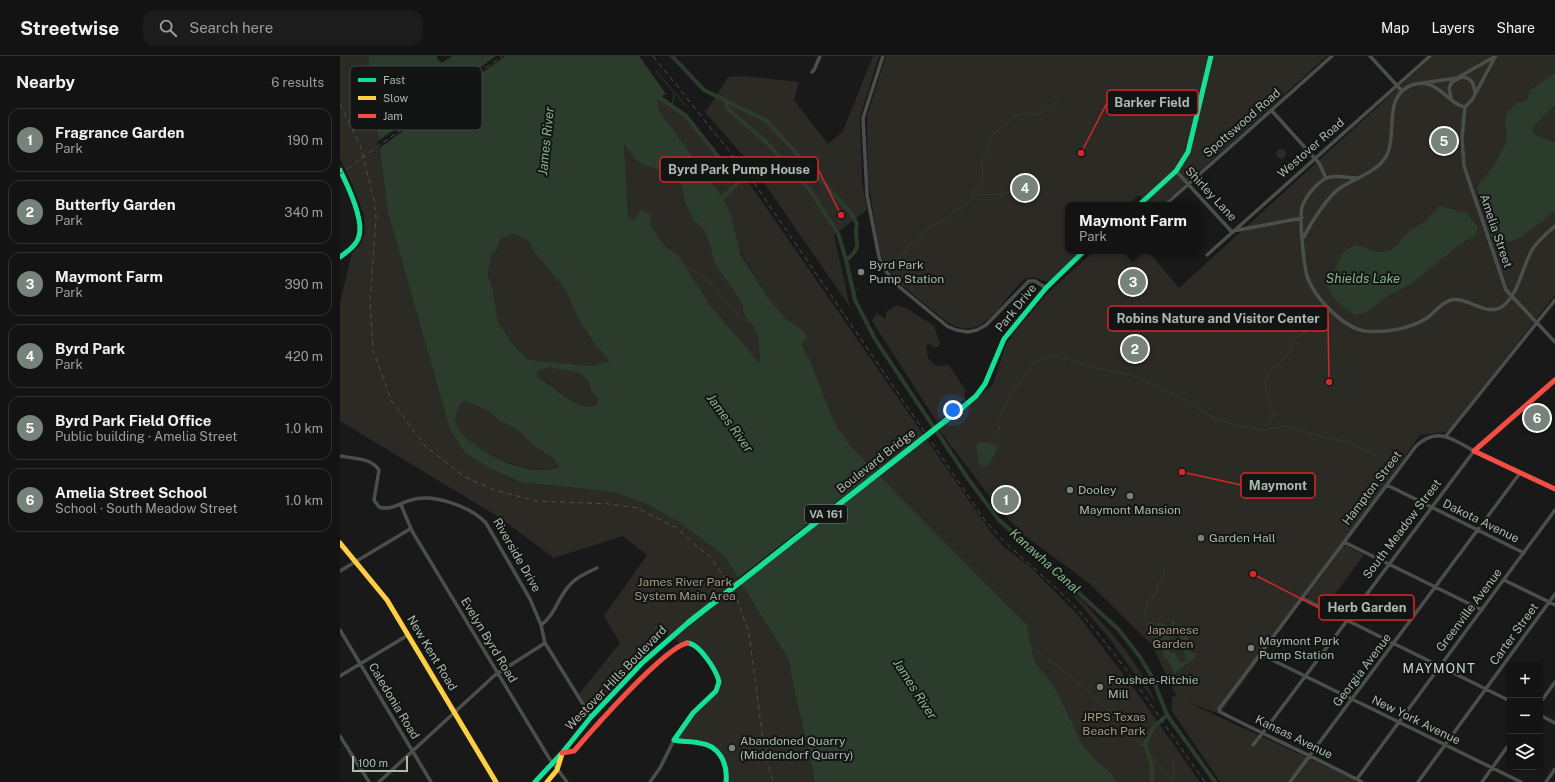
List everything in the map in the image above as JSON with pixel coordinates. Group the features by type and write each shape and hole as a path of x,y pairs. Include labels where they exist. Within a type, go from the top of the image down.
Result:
{"main road":[{"path":"1142,202 1176,171 1188,152 1211,56"},
{"path":"340,170 360,226 359,237 353,246 340,257"},
{"name":"Park Drive","path":"963,407 976,396 986,384 1004,339 1046,288 1081,254"},
{"name":"South Meadow Street","path":"1474,451 1555,380"},
{"name":"Boulevard Bridge","path":"689,622 963,407"},
{"path":"1474,451 1555,489"},
{"name":"New Kent Road","path":"340,543 384,596 496,782"},
{"name":"Westover Hills Boulevard","path":"535,782 551,762 562,753 591,717 643,662 689,622"},
{"name":"Westover Hills Boulevard","path":"562,753 574,751 648,672 682,644 689,643 698,649 718,673 720,682 716,693 701,706 674,740"},
{"path":"674,740 702,743 716,750 726,765 726,782"},
{"name":"Westover Hills Boulevard","path":"547,782 557,770 562,753"}],"street":[{"path":"812,72 820,56"},
{"path":"883,56 863,118 866,191 879,257 886,270 897,285 922,306 947,326 960,331 972,332 986,325 1028,281 1036,281 1046,288"},
{"name":"Spottswood Road","path":"1168,202 1332,56"},
{"path":"1370,56 1402,91"},
{"name":"Westover Road","path":"1207,255 1430,56"},
{"path":"1452,99 1449,88 1452,82 1495,56"},
{"path":"1422,83 1441,90 1459,106 1465,108 1475,94 1495,56"},
{"path":"1304,239 1307,230 1336,191 1374,169 1386,158 1390,148 1391,119 1394,106 1402,91 1411,85 1462,77 1470,79 1474,84 1475,94"},
{"name":"Amelia Street","path":"1465,108 1462,138 1463,159 1483,226 1506,290 1555,342"},
{"path":"1272,111 1314,158 1322,168 1326,178"},
{"name":"Shirley Lane","path":"1176,171 1232,232 1302,218"},
{"path":"1357,178 1331,176 1326,178 1307,197 1302,207 1302,218 1305,267 1309,280 1318,297 1345,322 1362,330 1386,331 1407,326 1426,319 1450,300 1462,300 1480,308 1490,309 1501,307 1512,297 1525,263 1533,248 1555,226"},
{"path":"1474,451 1446,436 1555,300"},
{"name":"Hampton Street","path":"1219,709 1387,485 1422,441 1433,435 1446,436"},
{"name":"South Meadow Street","path":"1253,745 1474,451"},
{"name":"Riverside Drive","path":"340,456 359,458 376,465 379,470 374,500 377,506 386,509 420,498 446,501 466,508 481,517 486,523 530,599 541,625 545,642 587,714 591,717"},
{"name":"Georgia Avenue","path":"1290,782 1520,473"},
{"name":"Dakota Avenue","path":"1387,485 1524,553"},
{"name":"Evelyn Byrd Road","path":"401,505 410,528 551,762 567,782"},
{"name":"Greenville Avenue","path":"1357,779 1555,510"},
{"path":"340,571 410,528"},
{"path":"1344,542 1482,610"},
{"path":"541,625 552,615 567,588 578,578 597,568"},
{"path":"1504,580 1555,605"},
{"name":"Carter Street","path":"1418,782 1555,594"},
{"path":"1302,598 1507,700"},
{"name":"Caledonia Road","path":"340,630 431,782"},
{"path":"340,676 408,635"},
{"path":"379,782 497,673 545,642"},
{"name":"New York Avenue","path":"1260,654 1521,782"},
{"path":"1543,699 1555,682"},
{"name":"Kansas Avenue","path":"1219,709 1220,712 1362,782"},
{"path":"1543,717 1555,723"},
{"path":"340,736 368,782"},
{"path":"650,782 660,768 674,740"},
{"path":"1482,782 1507,748"},
{"path":"1546,782 1555,769"}],"green space":[{"name":"James River Park System Main Area","path":"340,56 368,56 369,66 350,66 350,130 377,130 388,213 450,430 465,453 489,468 518,482 612,492 643,502 679,522 724,556 789,660 792,680 813,771 814,782 726,782 726,765 711,747 674,740 714,695 720,679 695,646 682,644 666,634 591,709 588,708 579,694 620,643 604,616 647,555 623,536 554,558 497,516 340,421 340,303 352,253 361,244 365,231 364,215 353,186 340,159"},
{"path":"873,56 879,56 860,117 862,181 867,210 834,235 850,307 753,167 704,111 707,110 728,77 742,76 799,82 794,100 828,144 843,131"},
{"path":"886,56 1327,56 1165,202 1145,202 1139,195 1131,202 1065,202 1065,254 1078,254 1049,282 1038,278 1028,278 1024,280 993,315 977,326 968,328 958,327 947,322 898,282 884,264 879,249 868,181 867,116"},
{"name":"Japanese Garden","path":"1433,56 1555,56 1555,295 1448,432 1420,435 1220,714 1187,702 1356,780 1355,782 1220,782 1172,711 1172,697 1176,696 1152,645 1089,583 1024,535 999,509 937,427 969,404 993,384 1006,344 1016,330 1050,291 1091,254 1151,254 1179,288"},
{"name":"JRPS Texas Beach Park","path":"652,92 688,117 729,168 745,183 749,183 988,528 1003,546 1028,565 1078,615 1138,694 1200,782 1116,782 1112,774 1093,757 1082,744 1057,691 1034,660 1027,625 852,448 834,422 812,365 800,344 807,338 803,330 786,319 767,296 661,120"},
{"path":"624,143 636,160 643,165 666,172 681,185 685,202 693,220 705,231 715,264 743,305 744,314 756,332 759,348 759,364 710,305 678,255 666,247 650,225 638,216 634,220 628,215"},
{"path":"1281,149 1286,154 1281,159 1276,154"},
{"path":"514,234 530,242 533,251 566,290 576,315 595,345 611,361 591,366 531,360 526,358 512,343 498,320 493,291 488,274 492,254 497,251 501,238"},
{"path":"897,305 908,309 934,326 940,343 938,347 933,347 930,344 926,346 928,358 936,366 949,365 965,389 965,399 937,422 872,321 877,313 886,319 886,312"},
{"path":"549,367 575,372 584,376 590,389 598,399 596,405 581,405 566,397 538,377 537,371"},
{"path":"465,401 488,411 501,422 515,428 538,449 552,457 559,467 534,469 520,466 506,462 481,449 461,432 455,418 460,404"},
{"path":"1343,546 1347,546 1364,555 1325,607 1308,599 1307,595"},
{"path":"1069,591 1077,595 1084,602 1130,656 1143,677 1155,702 1110,639"}],"water":[{"name":"James River","path":"368,56 437,56 437,59 442,63 452,56 639,56 666,94 657,99 659,111 724,200 730,213 740,253 767,296 786,319 803,330 807,338 801,344 812,365 834,422 852,448 1027,625 1034,660 1057,691 1082,744 1093,757 1112,774 1116,782 814,782 813,771 792,680 789,660 724,556 679,522 643,502 612,492 519,482 489,468 465,453 450,430 388,213 377,130 482,130 482,66 369,66","holes":["624,144 636,160 643,165 666,172 681,185 685,202 693,220 705,231 715,264 743,305 744,314 756,332 759,348 759,363 710,305 678,255 666,247 650,225 651,215 641,210 634,220 628,215","514,234 530,242 533,251 566,290 576,315 595,345 610,361 591,366 531,360 526,358 512,343 498,321 493,291 488,274 492,254 497,251 501,238","549,367 575,372 584,376 588,381 590,389 598,399 596,405 588,406 573,402 538,377 537,371","465,401 488,411 501,422 515,428 538,449 552,457 559,467 547,470 520,467 506,462 481,449 470,441 458,428 455,418 460,404"]},
{"path":"1555,73 1555,105 1534,125 1533,131 1537,136 1555,142 1555,211 1514,240 1498,242 1492,237 1487,226 1477,187 1495,164 1505,144 1507,137 1505,118 1507,112 1516,103 1527,101 1530,90"},
{"name":"Shields Lake","path":"1439,206 1467,213 1478,227 1476,235 1459,245 1411,284 1390,294 1367,312 1354,315 1337,302 1325,284 1335,270 1342,254 1350,247 1356,245 1378,252 1389,251 1396,246 1409,231 1426,221"},
{"path":"980,442 994,444 998,447 988,466 983,467 979,464 976,446"},
{"path":"1171,620 1175,622 1173,626 1176,629 1181,626 1183,628 1188,638 1191,652 1195,654 1195,658 1174,675 1172,667 1163,655 1164,648 1151,632 1146,623 1154,622 1152,630 1160,635 1160,629 1157,623 1162,623 1169,629 1172,626","holes":["1177,632 1186,647 1184,649 1185,661 1182,663 1179,661 1176,653 1171,653 1170,651 1172,645 1169,634"]}],"pier":[{"path":"496,56 505,56 482,73 482,66"},
{"path":"394,130 404,130 378,149 377,142"},
{"path":"876,471 880,475 740,583 737,579"}],"waterway":[{"name":"Kanawha Canal","path":"672,56 704,90 767,121 851,213 857,224 857,246 852,255 846,260 855,300 875,339 969,480 998,519 1118,629 1140,657 1152,677 1167,715 1215,782"},
{"path":"656,71 685,105"},
{"path":"672,105 674,96 673,93"},
{"path":"656,95 686,116 736,179 736,185 719,201"},
{"path":"893,266 913,242 924,235 928,228 944,220 956,209 963,209 973,198 972,194 982,180 983,171 981,163 989,149 991,136 1017,115 1031,113 1037,115 1059,101"},
{"path":"725,102 728,109 767,143 809,189 838,233 846,260"},
{"path":"973,198 982,194 1003,194 1012,189 1018,191"},
{"path":"684,266 701,274 744,321 749,322"},
{"name":"Kanawha Canal","path":"853,292 858,289"},
{"path":"1302,324 1303,332"},
{"path":"999,419 1010,395 1035,362 1054,355 1095,368 1130,375 1183,398 1212,417 1239,427 1248,426 1261,431 1274,415 1267,393 1267,376 1272,368 1288,354 1297,337 1308,333"},
{"path":"997,437 1000,426"},
{"path":"1264,430 1286,426 1327,438 1348,442 1375,455"},
{"path":"948,449 959,439"},
{"path":"1146,623 1145,615 1147,601 1158,591 1157,584 1164,576 1165,567"},
{"path":"1031,647 1071,677 1107,708 1141,743 1172,782"},
{"path":"1152,782 1152,766 1145,744 1153,728 1167,715"},
{"path":"1172,781 1174,768 1173,758"}],"railway":[{"path":"482,71 502,56"},
{"path":"653,56 750,177 984,519 1007,544 1071,603 1100,636 1131,676 1205,782"},
{"path":"340,104 350,124"},
{"path":"353,130 360,145 374,200 376,217 370,301 373,350 391,400 425,446 465,477 495,490 536,501 610,504 637,508 675,527 712,559 736,596 749,633 763,740 771,776 774,782"},
{"path":"340,174 400,130"}],"traffic: fast":[{"path":"1142,202 1176,171 1188,152 1211,56"},
{"path":"340,170 354,203 360,229 356,242 340,257"},
{"path":"963,407 976,396 985,384 1004,339 1046,288 1081,254"},
{"path":"689,622 963,407"},
{"path":"535,782 562,753 591,717 643,662 689,622"},
{"path":"687,643 692,644 707,658 715,671 719,682 716,691 693,713 674,740 706,744 717,751 724,762 726,782"}],"traffic: slow":[{"path":"340,543 387,600 496,782"},
{"path":"547,782 557,770 562,754"}],"traffic: jam":[{"path":"1555,380 1474,451 1555,489"},
{"path":"562,753 574,751 646,674 676,648 687,643"}],"place":[{"name":"Byrd Park Field Office","path":"1444,141"},
{"name":"Barker Field","path":"1081,153"},
{"name":"Byrd Park","path":"1025,188"},
{"name":"Byrd Park Pump House","path":"841,215"},
{"name":"Byrd Park Pump Station","path":"861,272"},
{"name":"Maymont Farm","path":"1133,282"},
{"name":"Butterfly Garden","path":"1135,349"},
{"name":"Robins Nature and Visitor Center","path":"1329,382"},
{"name":"Amelia Street School","path":"1537,418"},
{"name":"Maymont","path":"1182,472"},
{"name":"Dooley","path":"1070,490"},
{"name":"Maymont Mansion","path":"1130,496"},
{"name":"Fragrance Garden","path":"1006,500"},
{"name":"Garden Hall","path":"1201,538"},
{"name":"Herb Garden","path":"1253,574"},
{"name":"Maymont Park Pump Station","path":"1251,648"},
{"name":"Foushee-Ritchie Mill","path":"1100,687"},
{"name":"Abandoned Quarry (Middendorf Quarry)","path":"732,748"}],"district":[{"name":"MAYMONT","path":"1439,668"}]}
